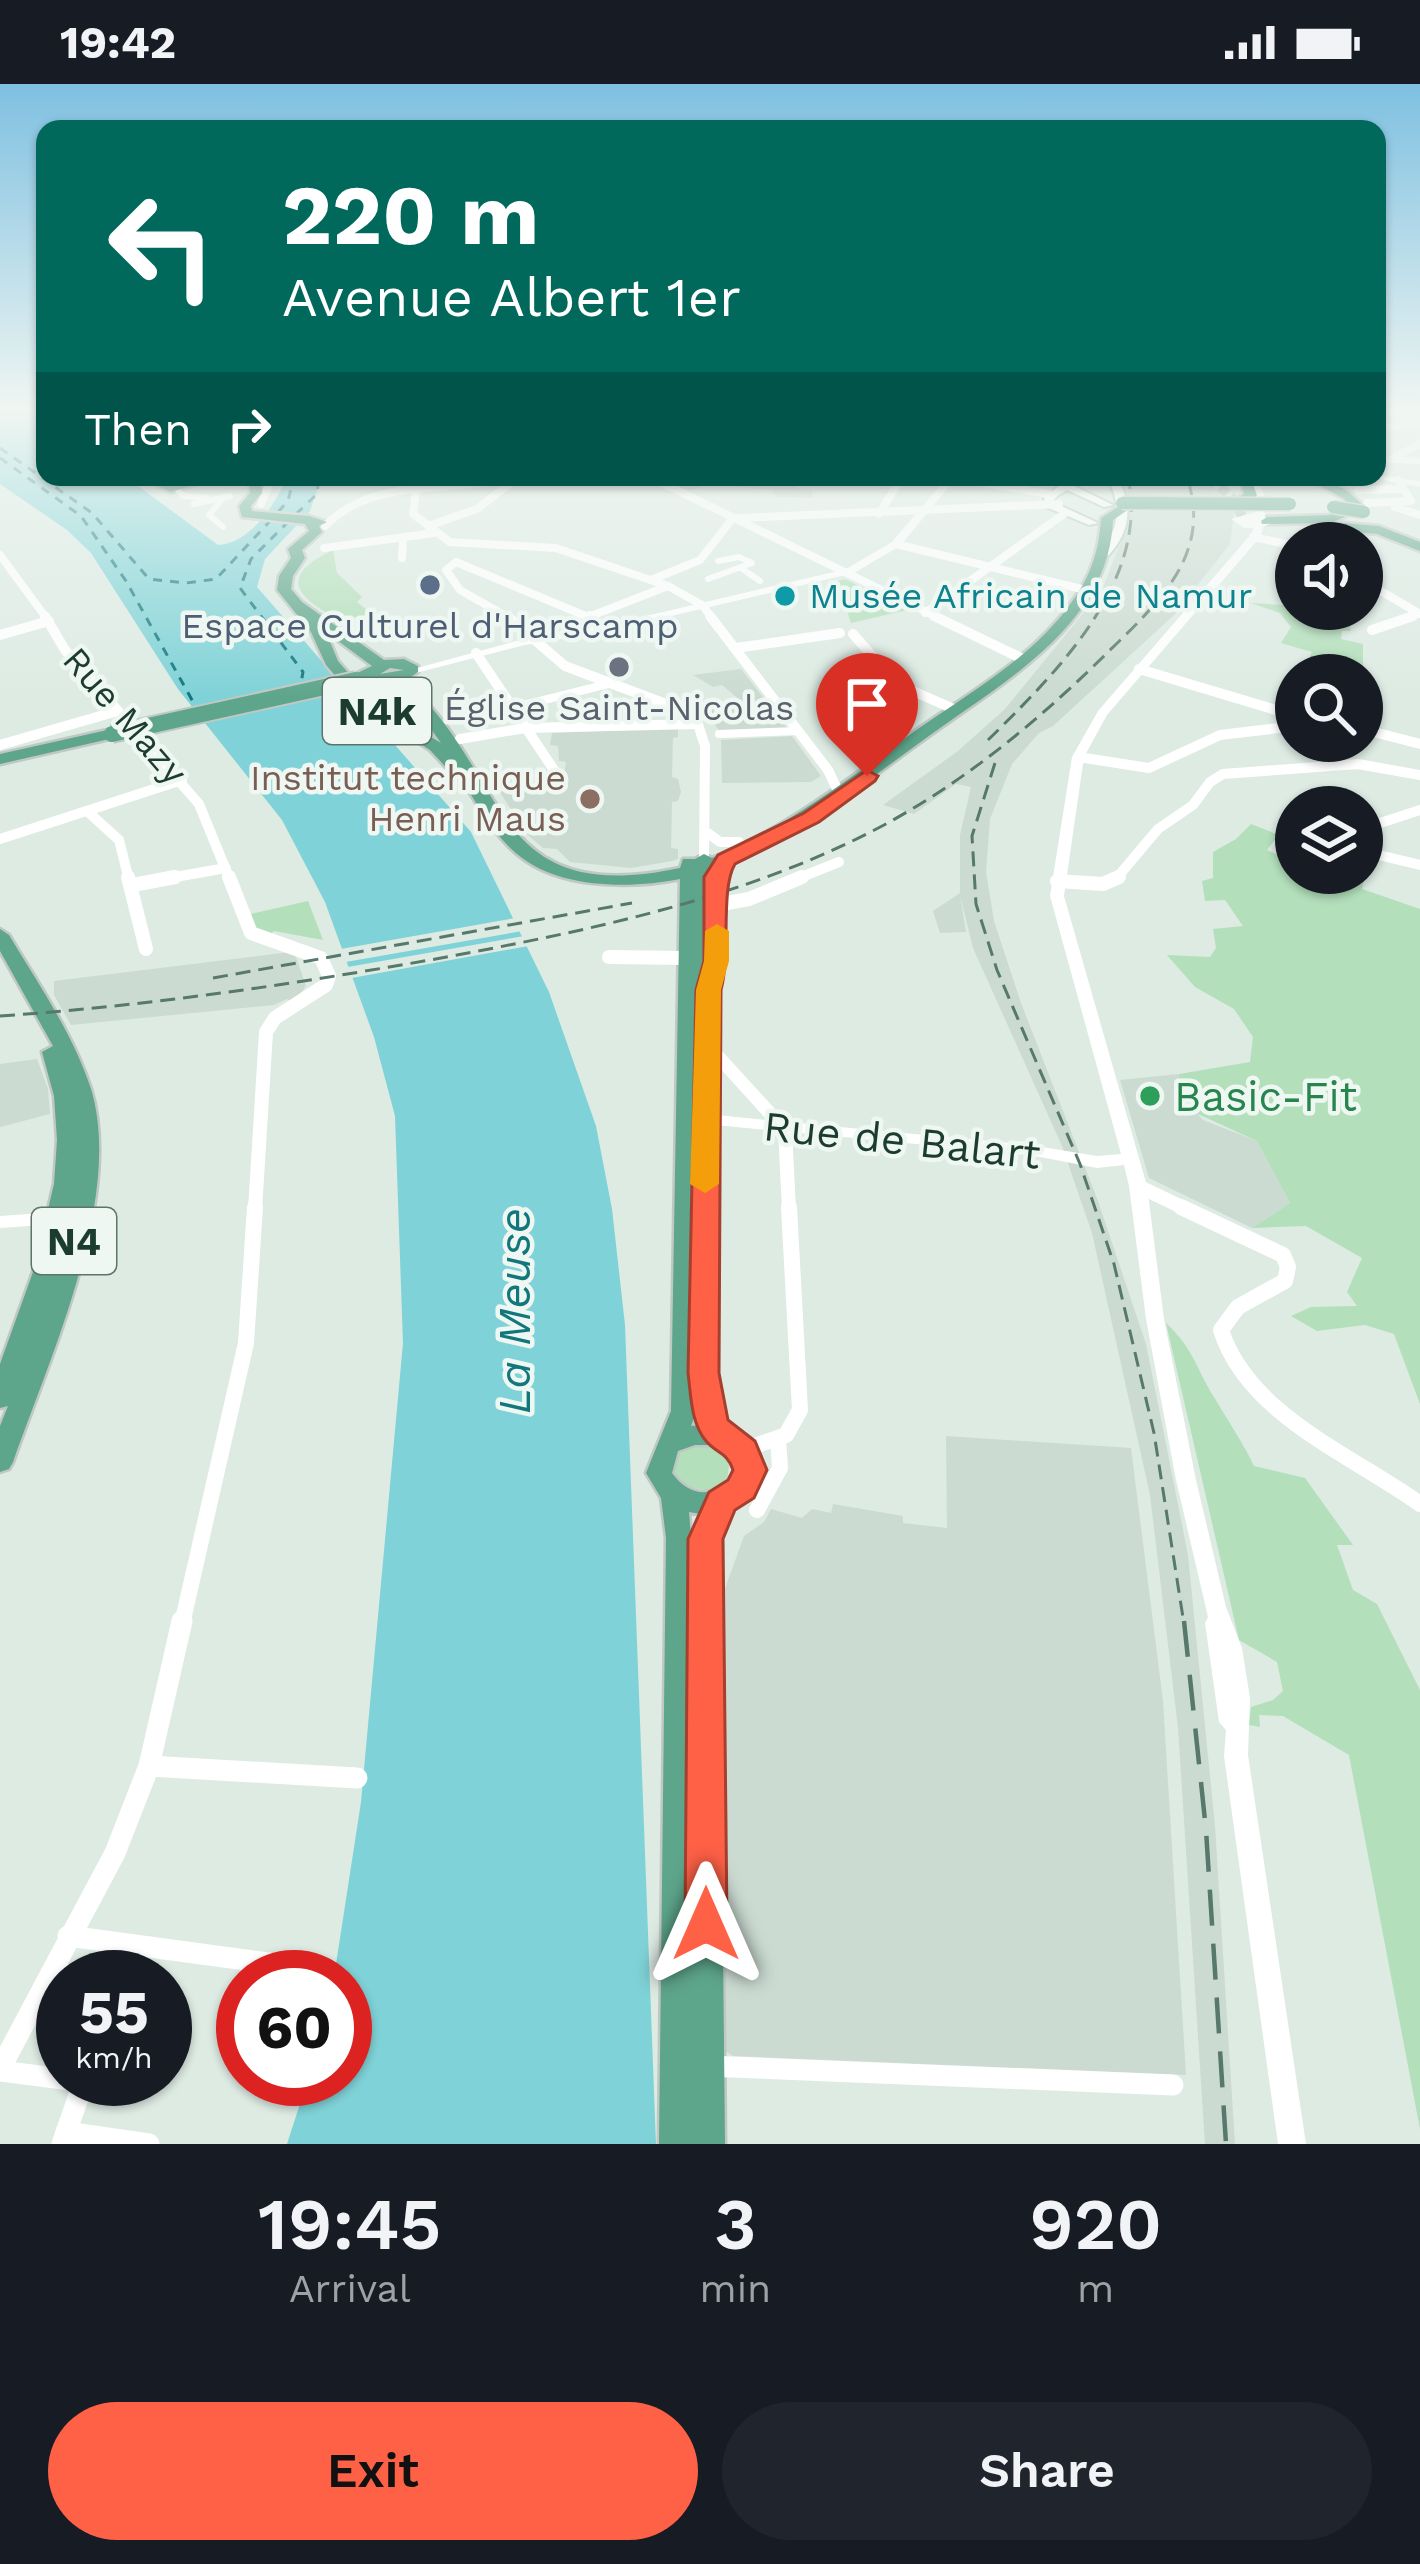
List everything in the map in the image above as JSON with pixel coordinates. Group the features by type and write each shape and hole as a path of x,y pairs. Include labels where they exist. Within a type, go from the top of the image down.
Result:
{"main road":[{"path":"245,505 248,515 309,520 325,526 292,576 296,597 395,670 460,739 516,836 537,854 578,869 610,872 701,869 956,710 1023,659 1086,590 1115,542 1124,515 1120,505"},
{"path":"1101,560 1099,526 1118,506 1345,511 1348,505"},
{"path":"1260,525 1289,511 1353,506 1420,540"},
{"path":"1056,507 1099,526"},
{"path":"1289,511 1420,540"},
{"path":"309,520 317,529 312,548 283,584 297,605 395,670 452,740 517,850 542,864 594,878 657,877 701,869 812,817 841,781"},
{"name":"N4k","path":"297,605 318,631 331,662 368,704 436,748 482,794"},
{"path":"0,759 395,670"},
{"path":"701,869 716,905 716,961 708,990"},
{"path":"701,869 686,958 694,1115 684,1411 675,1442 659,1464 662,1481 674,1496 697,1504 722,1502"},
{"path":"701,869 708,1050 694,1115 706,1146 706,1407 719,1435"},
{"name":"N4","path":"0,935 50,1017 88,1119 77,1171 74,1242 0,1462"},
{"name":"N4","path":"0,959 37,1018 57,1066 77,1171 0,1399"},
{"path":"675,1442 696,1434 719,1435 743,1450 748,1480 722,1502 710,1523 704,1555 706,1959 676,2144"},
{"path":"674,1496 679,1562 674,1940 707,2144"},
{"path":"674,1940 706,1959"}],"street":[{"path":"218,505 209,514 223,527"},
{"path":"325,526 330,517 357,505"},
{"path":"414,505 413,514 454,543 541,544 668,586 702,605 841,781"},
{"path":"312,548 403,539 482,505"},
{"path":"708,505 1023,659"},
{"path":"879,514 885,505"},
{"path":"395,670 478,656 536,639 602,629 843,573 896,544 929,505"},
{"path":"1050,505 1056,507"},
{"path":"1259,505 1260,525 1102,714 1078,757 1058,881 1059,905 1138,1186 1158,1338 1215,1607 1231,1648 1240,1698 1236,1756 1292,2144"},
{"path":"1353,506 1363,505"},
{"path":"1353,506 1420,515"},
{"path":"309,520 352,507"},
{"path":"734,518 1056,507"},
{"path":"925,613 990,567 1056,507"},
{"path":"711,560 734,518"},
{"path":"1243,525 1260,525 1275,534"},
{"path":"402,558 403,539"},
{"path":"454,543 456,562"},
{"path":"896,544 1086,590"},
{"name":"Rue Mazy","path":"0,555 50,621 64,650 114,712 182,780 199,805 250,933 322,958 329,976 326,985 275,1018 266,1032 246,1343 149,1766"},
{"path":"647,580 711,560 739,557 752,563 708,579"},
{"path":"456,562 446,570 460,590 502,610 565,666 694,715 700,729 705,831 701,869"},
{"path":"456,562 591,616 602,629"},
{"path":"741,568 760,581"},
{"path":"591,616 668,586"},
{"path":"1383,593 1417,614"},
{"path":"1383,626 1417,614"},
{"path":"0,635 50,621"},
{"path":"736,648 846,634 897,684 956,710"},
{"path":"478,656 558,776"},
{"path":"1139,669 1275,710"},
{"path":"512,709 608,684"},
{"path":"646,725 676,707"},
{"path":"0,745 114,712"},
{"path":"460,739 525,728 646,725 719,734 798,730"},
{"path":"1078,757 1145,768 1220,735 1275,728"},
{"path":"1383,734 1420,744"},
{"path":"1058,881 1103,886 1119,879 1152,834 1196,802 1204,784 1222,774 1358,764 1420,775"},
{"path":"0,839 182,780"},
{"path":"1383,822 1420,810"},
{"path":"87,812 118,840 146,949"},
{"path":"705,831 719,842 740,842"},
{"path":"1383,856 1420,865"},
{"path":"716,905 748,899 839,862"},
{"path":"133,885 226,868"},
{"path":"609,957 694,962 697,1019 708,1050 785,1129 800,1410 793,1429 743,1450"},
{"name":"Rue de Balart","path":"694,1115 785,1129 1030,1150 1097,1162 1129,1160"},
{"name":"Rue de Balart","path":"1097,1162 1275,1249 1287,1261 1285,1281 1231,1314 1221,1337 1252,1389 1420,1504"},
{"path":"1143,1210 1178,1202"},
{"path":"0,1222 58,1218"},
{"path":"757,1510 784,1460 778,1439"},
{"path":"36,2075 0,2070 115,1853 149,1766 357,1778"},
{"path":"68,1936 216,1956"},
{"path":"690,2060 1173,2086"},
{"path":"75,2106 64,2138 148,2144"}],"shaded area":[{"path":"1125,505 1228,505 1234,513 1230,544 1173,616 1053,726 1039,733 1012,764 990,819 986,872 994,921 1021,1003 1098,1201 1146,1344 1188,1555 1215,1826 1235,2144 1205,2144 1178,1728 1150,1495 1092,1233 1062,1146 973,948 960,895 966,932 940,933 933,911 960,893 960,835 971,787 956,784 914,814 883,805 958,751 1005,709 1102,590 1129,521"},
{"path":"741,669 787,728 719,730 703,711 740,700 722,685 713,687 693,675"},
{"name":"Institut technique Henri Maus","path":"678,728 678,737 673,738 672,777 678,779 681,792 678,801 672,802 671,848 678,849 678,859 672,861 631,868 570,862 557,849 543,848 527,834 497,788 564,775 566,762 559,761 558,746 550,745 552,733"},
{"path":"792,736 821,776 811,782 722,783 721,740"},
{"path":"290,952 306,986 294,1002 287,999 274,1005 71,1025 54,995 54,981"},
{"path":"37,1059 48,1089 50,1114 0,1127 0,1064"},
{"path":"1179,1074 1176,1090 1203,1120 1257,1141 1290,1203 1252,1228 1149,1178 1120,1080"},
{"path":"946,1436 1131,1448 1163,1701 1186,2075 733,2056 715,2045 715,1616 744,1536 764,1522 771,1509 802,1518 812,1509 831,1513 833,1504 903,1516 903,1523 947,1528"}],"green space":[{"path":"333,550 337,573 362,597 357,602 372,614 340,620 304,595 299,578"},
{"path":"845,579 907,610 851,623 837,581"},
{"path":"1289,630 1351,630 1342,631 1341,639 1363,644 1363,654 1311,654 1281,643"},
{"path":"1251,824 1275,833 1267,850 1275,854 1275,894 1376,894 1420,909 1420,1404 1394,1334 1365,1325 1317,1331 1291,1316 1311,1307 1357,1306 1347,1292 1362,1258 1306,1226 1252,1228 1290,1203 1257,1141 1174,1103 1179,1074 1250,1062 1253,1037 1234,1009 1195,987 1167,955 1210,957 1216,948 1213,929 1243,926 1225,900 1205,901 1202,881 1213,878 1213,852"},
{"path":"308,901 323,940 274,931 267,937 255,929 251,914"},
{"path":"1166,1323 1188,1350 1254,1466 1305,1478 1353,1545 1337,1545 1353,1590 1377,1604 1420,1690 1420,2129 1349,1755 1283,1716 1259,1715 1260,1727 1249,1725 1251,1707 1283,1691 1277,1662 1239,1640"},
{"path":"707,1444 730,1458 727,1481 711,1491 681,1486 670,1473 673,1457 687,1446"}],"water":[{"name":"La Meuse","path":"31,505 164,505 218,545 251,530 272,505 312,505 265,559 257,587 471,832 549,992 596,1126 612,1209 625,1325 656,2144 287,2144 299,2106 372,2106 372,1950 338,1950 361,1802 403,1343 395,1116 374,1037 325,902 282,820 178,689 91,553"}],"pier":[{"path":"521,917 528,930 340,963 335,950"},
{"path":"530,935 534,945 346,979 342,968"}],"ferry route":[{"path":"66,505 81,516 126,581 197,709"},
{"path":"81,505 149,579 186,583 216,579 271,520"},
{"path":"278,512 284,505"},
{"path":"296,514 305,505"},
{"path":"289,521 251,559 240,588 303,672 301,683"}],"tunnel":[{"path":"1236,505 1242,516"}],"railway":[{"path":"988,740 1042,685 1092,622 1125,553 1130,505"},
{"path":"0,1016 221,993 498,947 668,908 832,851 915,807 973,769 1106,654 1176,576 1193,530 1193,505"},
{"path":"995,763 972,836 976,904 997,970 1080,1164 1114,1264 1154,1433 1184,1624"},
{"path":"213,978 632,903"},
{"path":"1184,1621 1206,1830 1226,2144"}],"slow traffic":[{"path":"705,1184 708,990 717,931"}],"place":[{"name":"Espace Culturel d'Harscamp","path":"430,585"},
{"name":"Musée Africain de Namur","path":"785,596"},
{"name":"Église Saint-Nicolas","path":"619,667"},
{"name":"Institut technique Henri Maus","path":"590,799"},
{"name":"Basic-Fit","path":"1150,1096"}],"route":[{"path":"706,1924 705,1539 722,1502 742,1489 750,1470 743,1450 719,1435 712,1421 706,1407 704,1373 708,990 716,961 716,871 726,860 812,817 867,776"}]}
